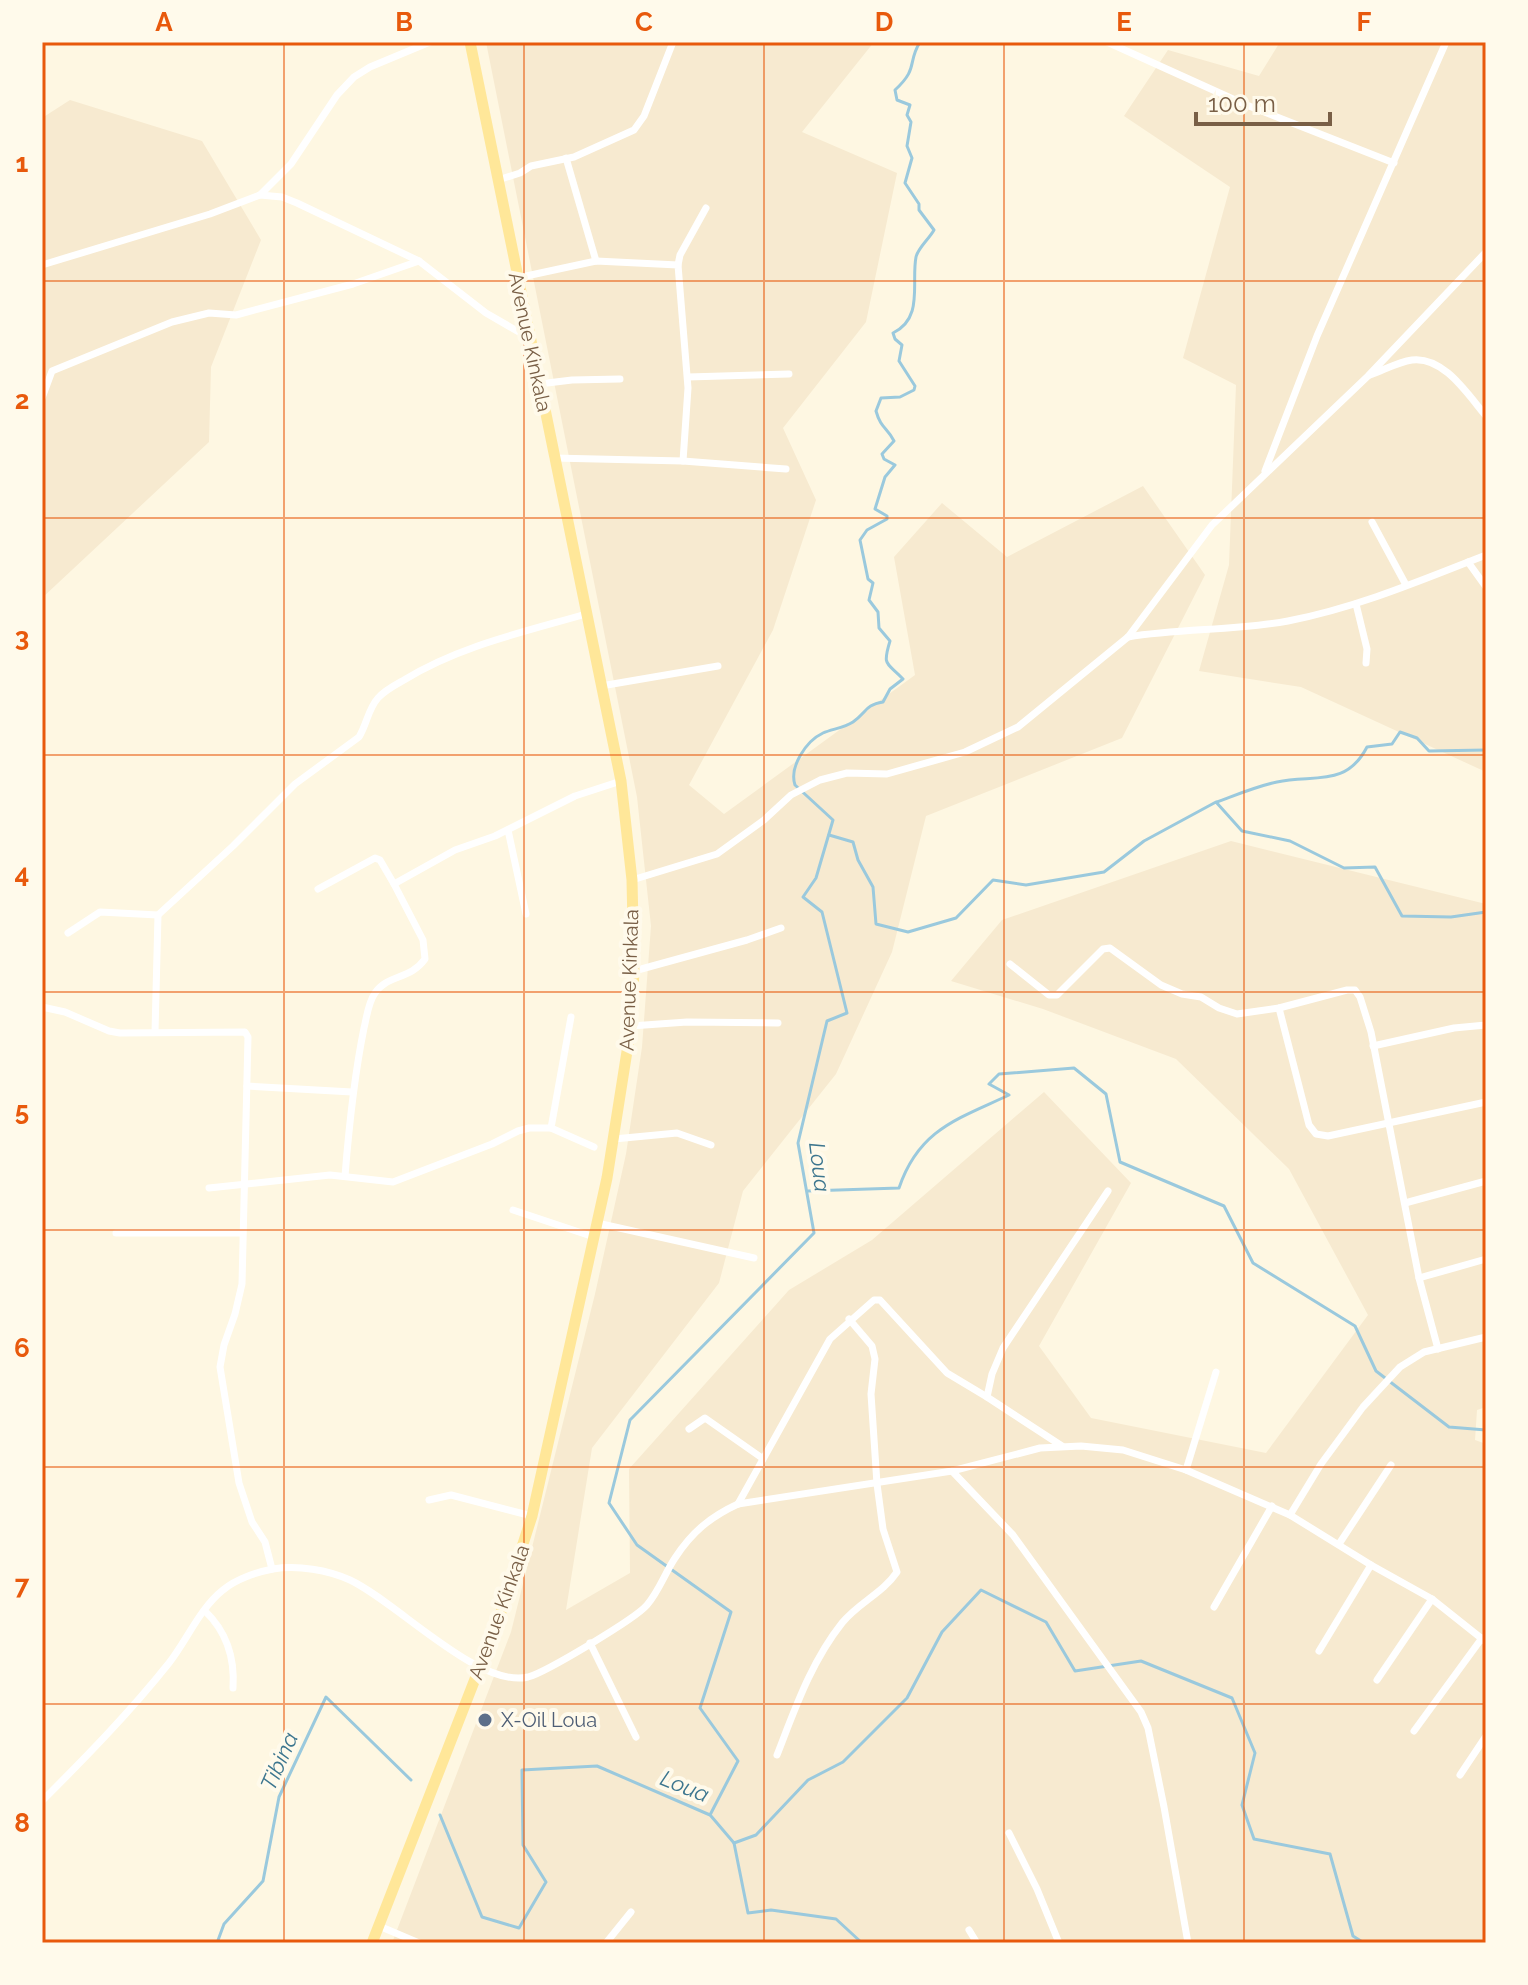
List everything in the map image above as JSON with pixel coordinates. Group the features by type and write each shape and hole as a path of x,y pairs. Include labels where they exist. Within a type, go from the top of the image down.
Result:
{"main road":[{"name":"Avenue Kinkala","path":"372,1943 480,1668 532,1516 614,1139 631,1026 634,971 632,880 621,781 470,42"}],"street":[{"path":"42,265 210,214 260,195 291,164 337,95 354,77 430,42"},
{"path":"498,180 531,166 566,158 634,130 641,123 673,42"},
{"path":"1107,42 1244,104 1394,163"},
{"path":"1265,472 1317,336 1446,42"},
{"path":"566,158 596,261"},
{"path":"260,195 282,197 419,261 486,313 531,339"},
{"path":"683,461 688,377 678,265 680,255 706,208"},
{"path":"632,880 717,854 804,787 847,773 887,774 965,752 1018,727 1128,637 1212,525 1368,376 1486,252"},
{"path":"42,376 172,322 209,313 236,315 353,284 419,261"},
{"path":"517,278 596,261 678,265"},
{"path":"1368,376 1409,360 1422,359 1448,372 1486,416"},
{"path":"42,398 52,371"},
{"path":"688,377 789,374"},
{"path":"539,384 620,379"},
{"path":"553,458 683,461 786,469"},
{"path":"1372,522 1406,585"},
{"path":"1128,637 1286,621 1356,604 1486,555"},
{"path":"1468,562 1486,587"},
{"path":"1356,604 1367,649 1366,663"},
{"path":"68,933 100,912 158,915 295,784 359,737 371,708 381,694 415,673 467,649 586,614"},
{"path":"601,686 718,666"},
{"path":"394,884 455,850 508,830 575,796 621,781"},
{"path":"508,830 526,914"},
{"path":"318,889 375,858 380,860 423,940 425,959 416,972 393,979 377,990 370,1004 352,1092 345,1176"},
{"path":"155,1032 158,915"},
{"path":"634,971 781,928"},
{"path":"1010,964 1029,981 1054,996 1106,948 1161,985 1182,994 1201,997 1227,1012 1237,1014 1279,1008 1308,998 1355,990 1367,1017 1419,1278 1438,1349"},
{"path":"42,1007 76,1015 109,1031 245,1032 248,1042 242,1284 220,1367 239,1483 252,1522 265,1542 272,1569"},
{"path":"1279,1008 1312,1130 1316,1134 1328,1136 1486,1102"},
{"path":"551,1128 571,1017"},
{"path":"631,1026 687,1022 778,1023"},
{"path":"1373,1046 1454,1028 1486,1025"},
{"path":"247,1086 352,1092"},
{"path":"209,1188 301,1177 345,1176 393,1182 518,1131 551,1128 594,1147"},
{"path":"614,1139 677,1133 711,1145"},
{"path":"1405,1203 1486,1181"},
{"path":"987,1397 1003,1348 1108,1191"},
{"path":"513,1210 594,1237"},
{"path":"597,1223 754,1258"},
{"path":"116,1233 242,1233"},
{"path":"1419,1278 1486,1259"},
{"path":"738,1504 825,1347 849,1319 874,1300 880,1300 947,1373 1062,1446"},
{"path":"777,1755 807,1681 826,1645 845,1619 897,1572 883,1529 877,1484 871,1394 875,1359 872,1346 849,1319"},
{"path":"1290,1515 1321,1464 1363,1407 1406,1362 1424,1352 1486,1337"},
{"path":"1186,1470 1216,1372"},
{"path":"689,1429 705,1418 762,1458"},
{"path":"42,1801 120,1723 172,1660 222,1590 272,1569 298,1568 349,1580 383,1599 480,1668 518,1678 530,1676 590,1643 645,1607 698,1527 738,1504 952,1471 1040,1448 1062,1446 1102,1446 1123,1450 1186,1470 1272,1506 1432,1599 1484,1640 1414,1731"},
{"path":"1339,1544 1391,1465"},
{"path":"952,1471 1013,1535 1141,1712 1148,1728 1158,1776 1188,1943"},
{"path":"429,1500 451,1495 532,1516"},
{"path":"1214,1607 1272,1506"},
{"path":"1319,1651 1371,1565"},
{"path":"1377,1680 1432,1599"},
{"path":"205,1611 225,1635 233,1688"},
{"path":"590,1643 636,1737"},
{"path":"1460,1775 1486,1736"},
{"path":"1009,1833 1059,1943"},
{"path":"606,1943 631,1912"},
{"path":"379,1926 419,1943"},
{"path":"969,1930 977,1943"}],"shaded area":[{"path":"486,42 874,42 802,132 897,173 866,322 783,428 816,500 773,630 689,785 724,814 915,675 894,557 942,503 1007,557 1143,486 1205,575 1122,738 926,816 892,952 836,1074 743,1191 719,1283 592,1448 566,1610 630,1573 629,1469 789,1290 872,1240 1044,1092 1131,1183 1039,1346 1091,1418 1266,1453 1368,1315 1289,1169 1176,1059 1043,1009 951,981 1002,920 1231,841 1486,904 1486,1407 1477,1410 1475,1440 1486,1444 1486,1943 392,1943 511,1632 595,1294 626,1154 642,1047 651,926 637,797"},
{"path":"1280,42 1486,42 1486,772 1301,687 1199,671 1229,565 1236,385 1183,358 1230,187 1124,116 1168,50 1259,76"},
{"path":"70,100 202,141 261,240 211,367 209,442 42,598 42,118"}],"waterway":[{"name":"Loua","path":"440,1815 482,1917 519,1928 546,1882 523,1845 522,1770 597,1766 710,1815 738,1761 700,1708 731,1612 637,1545 609,1503 630,1420 814,1233 798,1143 827,1021 847,1013 822,912 803,897 816,878 833,820 795,785 794,770 800,755 817,737 849,724 869,707 883,702 890,689 903,679 886,660 890,641 879,628 878,612 869,600 873,583 868,579 860,540 867,530 887,519 875,509 885,477 895,465 884,459 882,454 894,441 876,411 881,398 900,397 914,390 915,386 899,361 902,345 893,333 903,326 913,309 916,257 934,230 905,183 912,158 907,146 910,105 897,100 895,90 910,71 920,42 925,42"},
{"path":"1217,802 1269,784 1339,774 1359,760 1367,747 1392,744 1400,732 1417,738 1429,751 1486,750"},
{"path":"829,835 853,842 858,860 873,887 876,924 908,932 956,918 993,880 1026,885 1104,872 1144,841 1216,802 1242,831 1290,841 1344,868 1375,867 1402,916 1451,917 1486,912"},
{"path":"808,1191 899,1188 917,1152 942,1128 1009,1095 989,1084 999,1074 1074,1068 1106,1094 1120,1162 1224,1206 1253,1263 1355,1326 1376,1371 1449,1427 1486,1430"},
{"path":"711,1816 734,1843 756,1835 808,1780 843,1762 907,1698 942,1632 981,1590 1046,1622 1075,1671 1141,1661 1232,1698 1255,1753 1242,1805 1254,1839 1330,1854 1353,1936 1364,1943"},
{"name":"Tibina","path":"217,1943 224,1924 263,1881 279,1797 326,1697 411,1780"},
{"path":"734,1843 748,1913 771,1910 836,1919 862,1943"}],"place":[{"name":"X-Oil Loua","path":"485,1720"}]}
